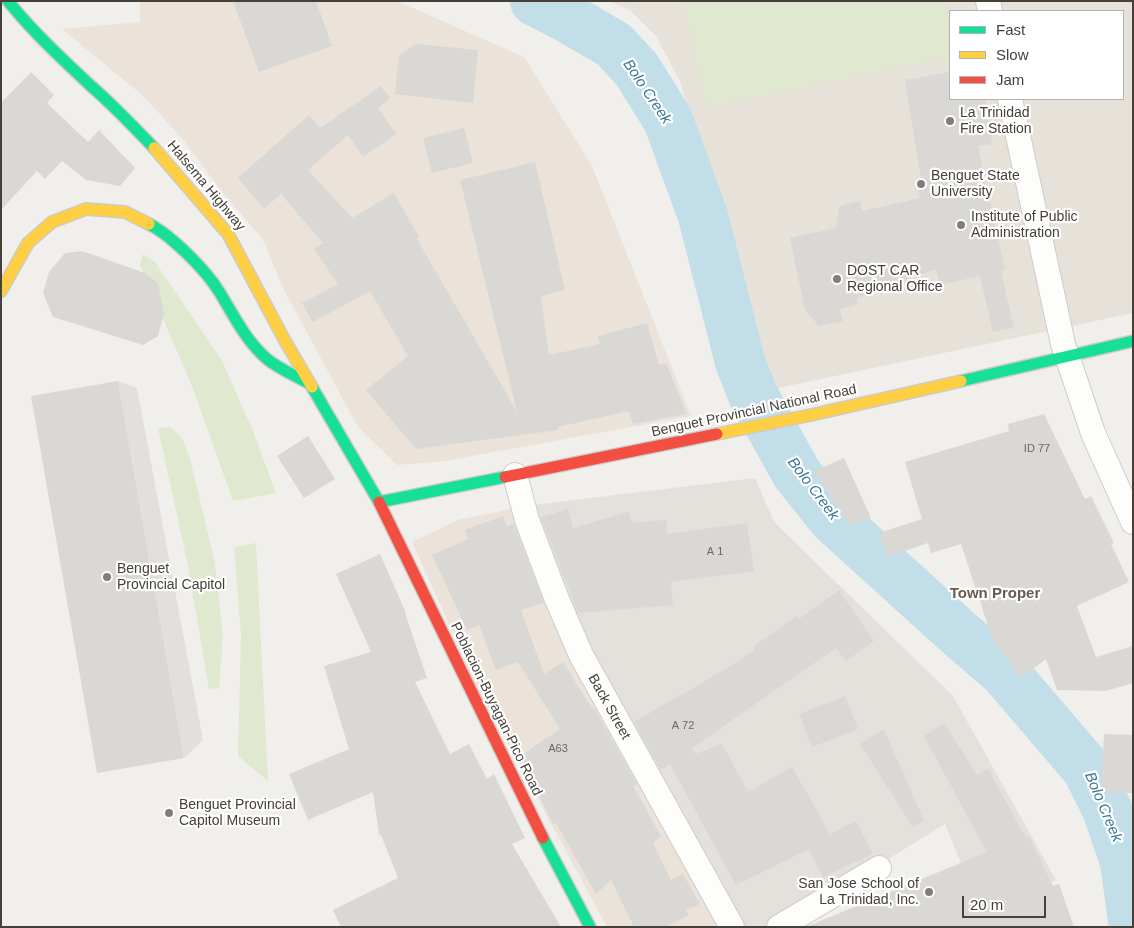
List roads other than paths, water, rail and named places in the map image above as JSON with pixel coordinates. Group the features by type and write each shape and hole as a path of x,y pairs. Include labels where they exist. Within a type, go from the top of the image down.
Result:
{"main road":[{"name":"Halsema Highway","path":"8,1 25,22 65,63 92,86 156,149 228,234 285,341 379,502"},
{"path":"1,291 28,243 52,222 86,209 125,212 156,228 184,250 219,291 245,335 268,360 310,384"},
{"name":"Benguet Provincial National Road","path":"379,502 810,415 1133,341"},
{"name":"Poblacion-Buyagan-Pico Road","path":"379,502 535,823 590,927"}],"street":[{"path":"1010,100 1063,344 1093,433 1133,522"},
{"name":"Back Street","path":"515,475 527,520 556,596 581,654 732,927"},
{"path":"779,927 879,868"}],"waterway":[{"name":"Bolo Creek","path":"535,1 614,45 637,70 668,120 703,216 740,362 753,395 797,474 833,519 1004,672 1087,769 1107,809 1125,862 1133,921"}],"place":[{"name":"La Trinidad Fire Station","path":"950,121"},
{"name":"Benguet State University","path":"921,184"},
{"name":"Institute of Public Administration","path":"961,225"},
{"name":"DOST CAR Regional Office","path":"837,279"},
{"name":"Benguet Provincial Capitol","path":"107,577"},
{"name":"Benguet Provincial Capitol Museum","path":"169,813"},
{"name":"San Jose School of La Trinidad, Inc.","path":"929,892"}],"district":[{"name":"Town Proper","path":"995,594"}]}
